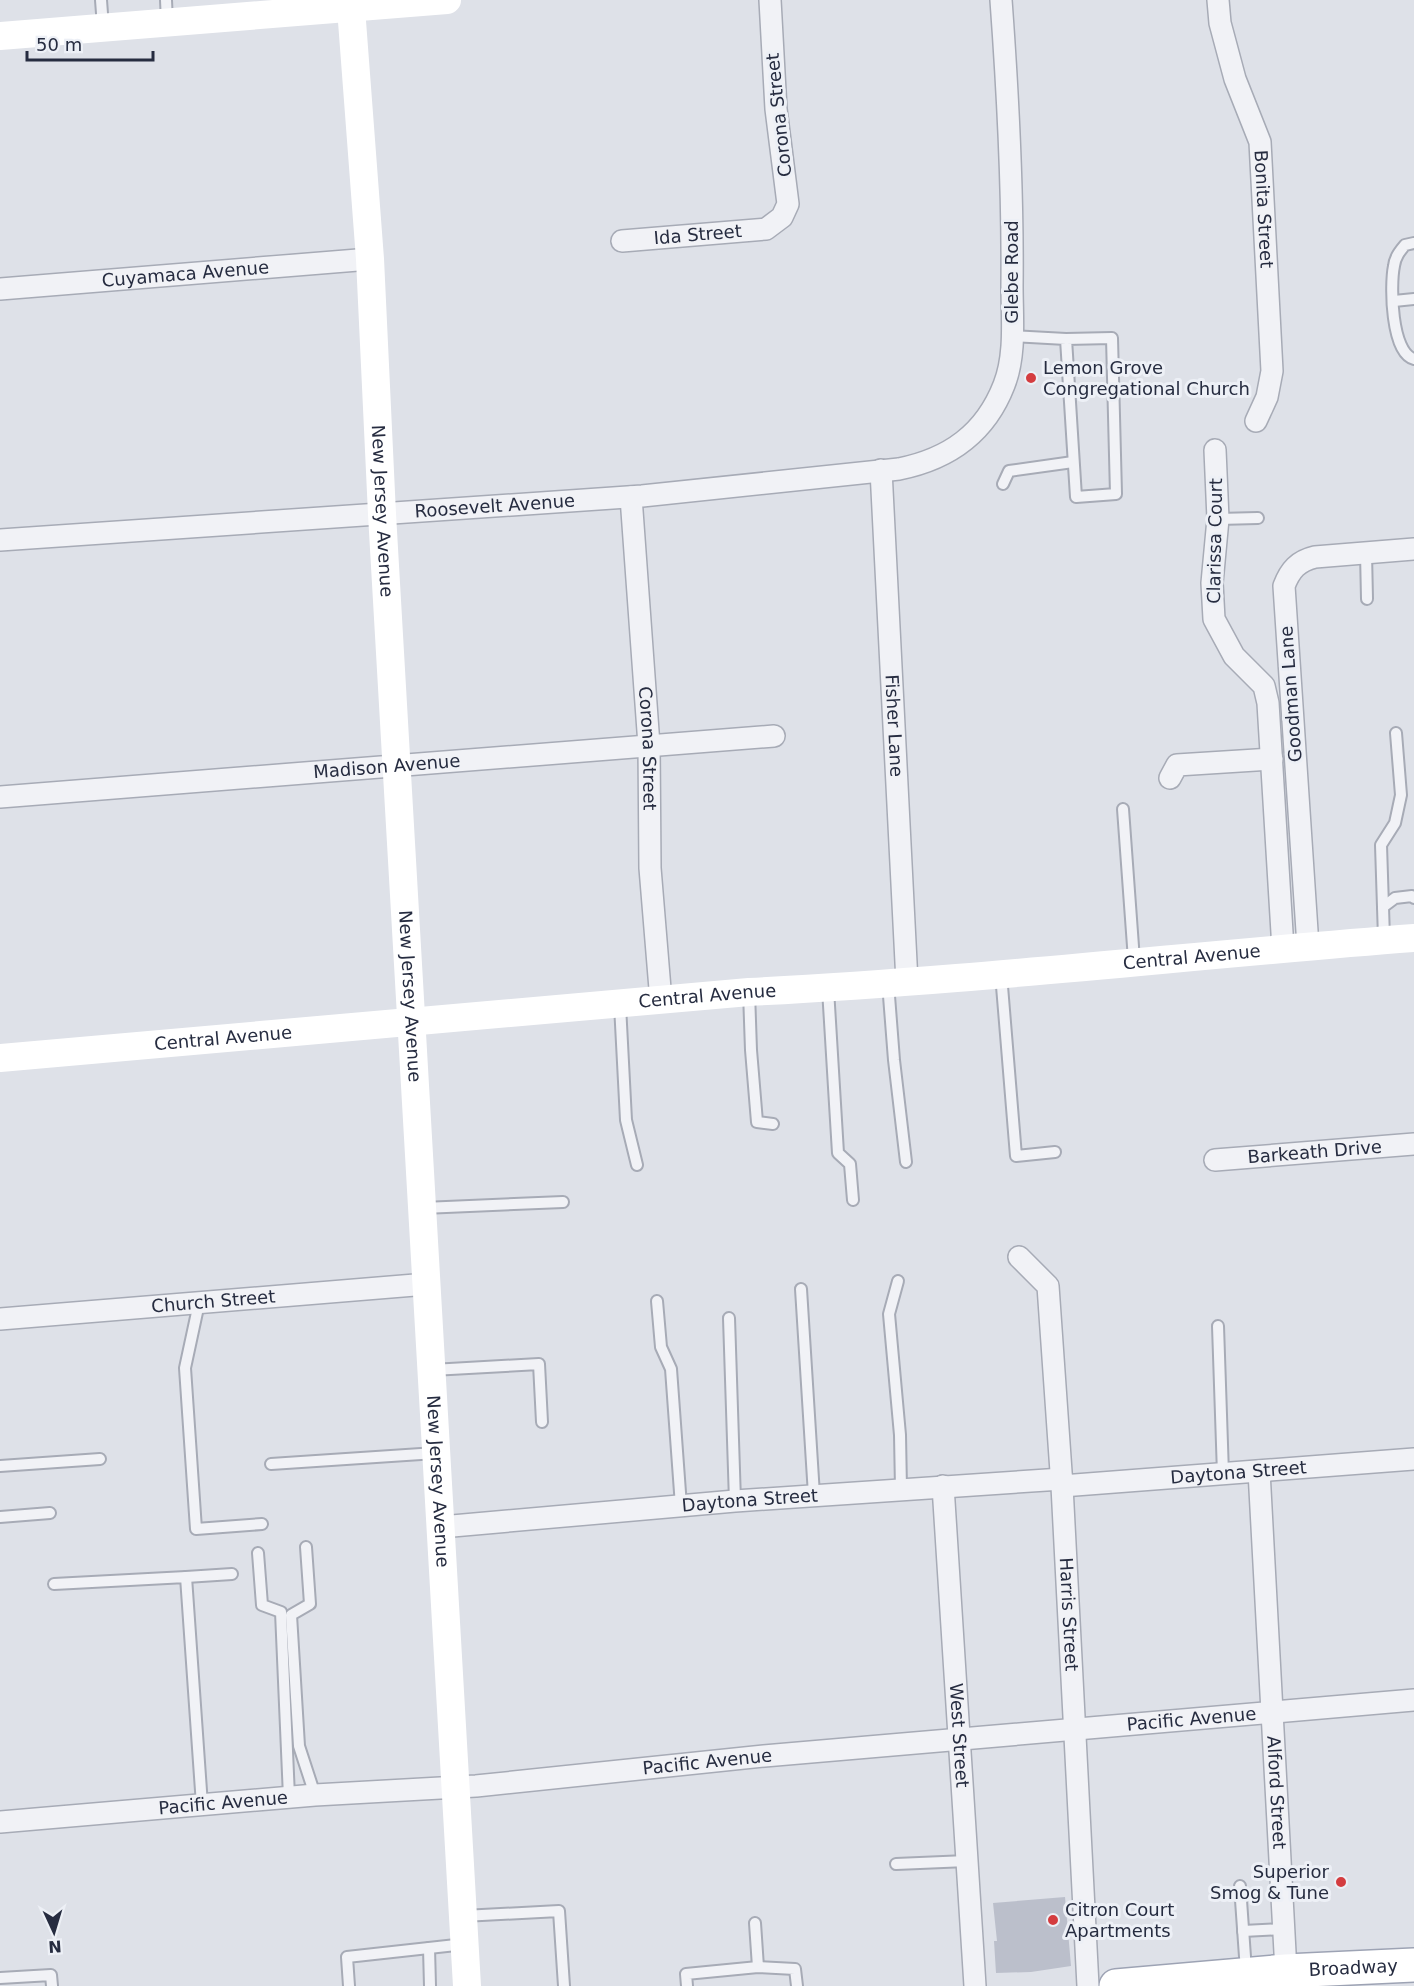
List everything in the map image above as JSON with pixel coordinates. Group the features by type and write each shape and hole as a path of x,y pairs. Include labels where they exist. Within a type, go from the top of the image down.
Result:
{"main road":[{"name":"Broadway","path":"1116,1986 1163,1984 1286,1971 1414,1965"}],"street":[{"path":"0,36 102,14 447,0"},
{"name":"Corona Street","path":"770,0 776,109 788,204 782,217 774,224"},
{"name":"Glebe Road","path":"881,470 899,470 934,460 951,451 978,428 989,414 1005,383 1012,336 1013,208 1001,0"},
{"name":"Bonita Street","path":"1218,0 1220,23 1235,80 1260,142 1272,371 1267,397 1256,422"},
{"name":"New Jersey Avenue","path":"360,5 382,514 467,1986"},
{"name":"Ida Street","path":"622,242 766,229 774,224"},
{"name":"Cuyamaca Avenue","path":"0,290 370,259"},
{"name":"Clarissa Court","path":"1215,450 1218,519 1212,583 1214,619 1234,656 1264,686 1268,703 1272,759 1296,947"},
{"name":"Roosevelt Avenue","path":"0,540 631,497 881,470"},
{"name":"Fisher Lane","path":"881,470 897,982"},
{"name":"Corona Street","path":"631,497 649,745 650,868 661,1001"},
{"name":"Goodman Lane","path":"1296,947 1284,586 1290,572 1304,560 1315,557 1414,549"},
{"name":"Madison Avenue","path":"0,797 774,736"},
{"path":"1170,778 1177,765 1272,759"},
{"name":"Central Avenue","path":"0,1058 749,992 1134,964 1296,947 1414,938"},
{"name":"Barkeath Drive","path":"1215,1160 1414,1144"},
{"name":"Harris Street","path":"1019,1257 1048,1286 1062,1483 1088,1986"},
{"name":"Church Street","path":"0,1319 427,1284"},
{"name":"Daytona Street","path":"441,1527 814,1495 943,1486 1062,1483 1223,1474 1414,1459"},
{"name":"Alford Street","path":"1259,1471 1286,1971"},
{"name":"West Street","path":"943,1486 975,1986"},
{"name":"Pacific Avenue","path":"0,1822 315,1795 456,1787 764,1756 1414,1700"}],"lane":[{"path":"1414,243 1405,245 1397,255 1393,267 1394,322 1399,345 1408,358 1414,359"},
{"path":"1394,301 1414,299"},
{"path":"1012,336 1066,339 1112,338 1116,494 1076,497 1066,339"},
{"path":"1003,484 1009,471 1073,462"},
{"path":"1218,519 1258,518"},
{"path":"1366,553 1367,599"},
{"path":"1384,940 1382,845 1395,823 1401,795 1396,733"},
{"path":"1123,809 1134,964"},
{"path":"1383,907 1395,898 1412,896 1414,898"},
{"path":"1001,974 1016,1156 1055,1152"},
{"path":"897,982 894,1060 906,1162"},
{"path":"828,988 838,1154 850,1164 853,1200"},
{"path":"749,992 757,1122 773,1124"},
{"path":"620,1005 626,1120 637,1165"},
{"path":"422,1208 563,1202"},
{"path":"898,1281 890,1314 900,1435 901,1489"},
{"path":"801,1289 814,1495"},
{"path":"657,1301 661,1347 670,1369 681,1506"},
{"path":"199,1303 185,1368 196,1529 262,1524"},
{"path":"729,1318 735,1501"},
{"path":"1218,1326 1223,1474"},
{"path":"432,1370 538,1364 542,1422"},
{"path":"271,1464 436,1453"},
{"path":"0,1466 100,1459"},
{"path":"0,1517 50,1513"},
{"path":"306,1547 310,1604 291,1615 299,1746 315,1795"},
{"path":"258,1553 261,1605 281,1612 289,1797"},
{"path":"54,1584 232,1574"},
{"path":"186,1577 202,1805"},
{"path":"896,1864 967,1861"},
{"path":"1240,1886 1246,1975"},
{"path":"349,1986 347,1957 429,1947 464,1930 559,1911 564,1986"},
{"path":"755,1923 758,1967"},
{"path":"1243,1931 1284,1929"},
{"path":"429,1947 430,1986"},
{"path":"687,1986 686,1974 758,1967 795,1969 797,1986"},
{"path":"0,1978 51,1975 52,1986"}],"building":[{"name":"Citron Court Apartments","path":"1065,1897 1071,1966 1031,1972 996,1973 994,1941 997,1941 993,1903"}],"place":[{"name":"Lemon Grove Congregational Church","path":"1031,378"},
{"name":"Superior Smog & Tune","path":"1341,1882"},
{"name":"Citron Court Apartments","path":"1053,1920"}]}
